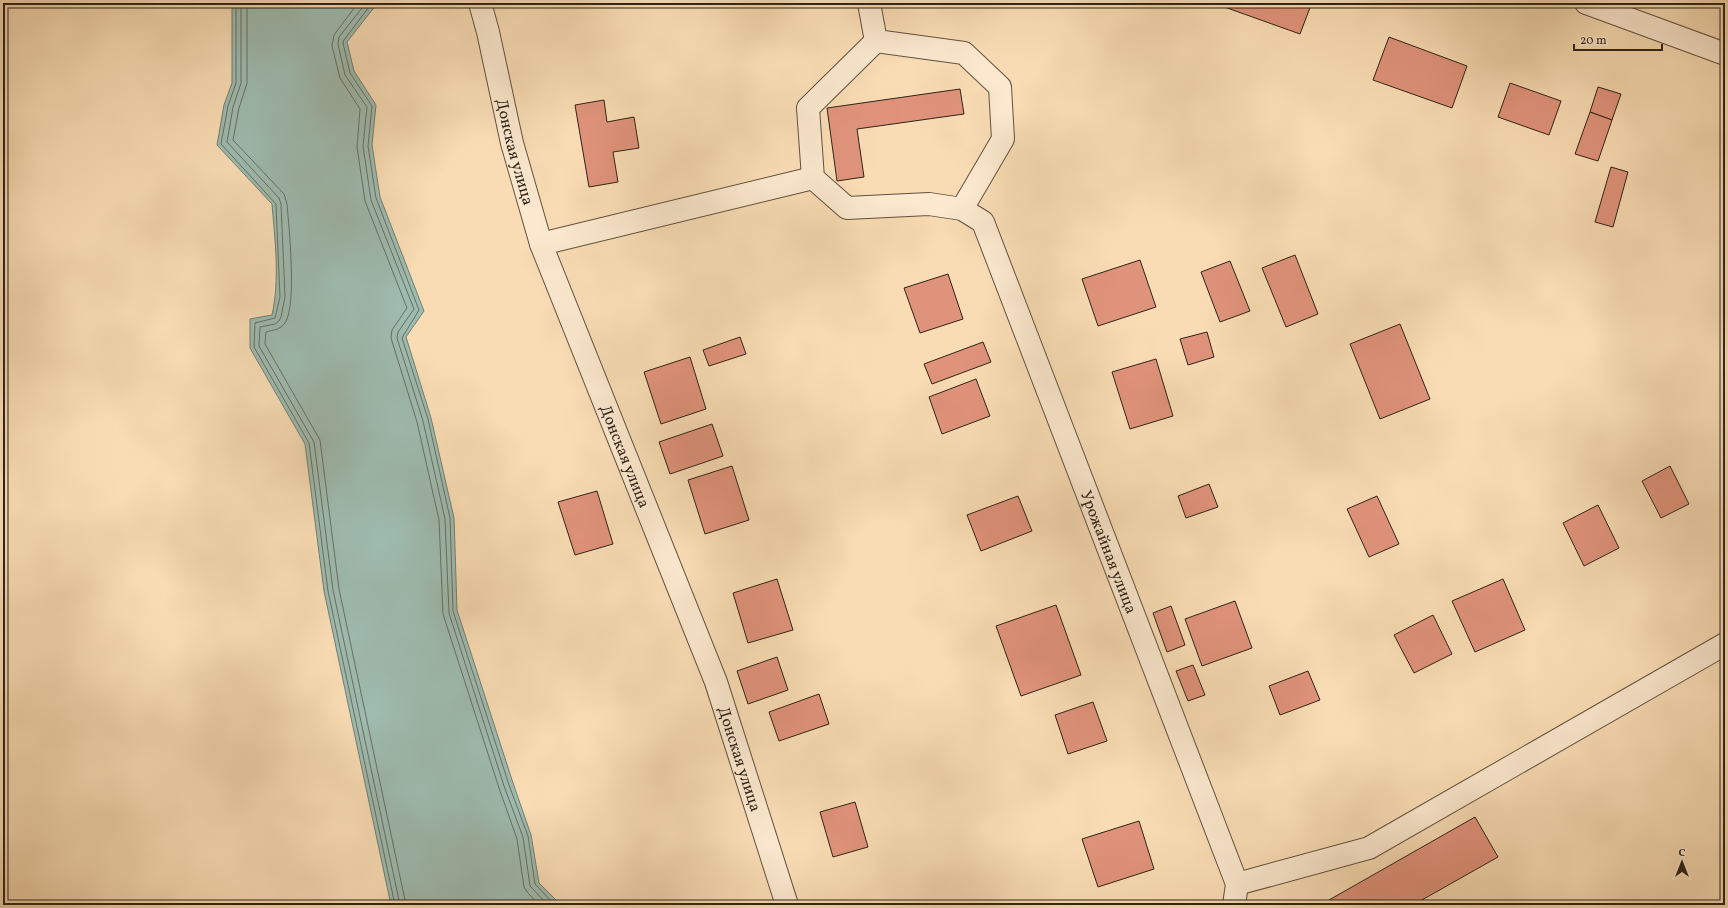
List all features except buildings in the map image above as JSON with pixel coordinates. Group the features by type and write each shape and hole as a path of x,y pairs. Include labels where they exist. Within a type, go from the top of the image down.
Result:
{"street":[{"name":"Донская улица","path":"480,3 488,32 512,144 542,244 716,682 786,905"},
{"path":"869,3 876,41"},
{"path":"1586,3 1725,54"},
{"path":"542,244 813,178 808,108 876,41"},
{"path":"876,41 964,52 1000,87 1003,139 962,209"},
{"name":"Урожайная улица","path":"813,178 848,208 928,204 962,209 983,222 1235,894"},
{"path":"1235,894 1369,848 1725,644"}],"water":[{"path":"232,3 374,3 376,5 347,42 354,71 376,105 372,145 380,197 424,311 406,337 431,418 454,518 457,610 531,835 539,883 561,905 391,905 324,591 305,444 250,348 250,319 272,315 276,288 275,246 272,204 217,145 224,105 232,83"}]}
